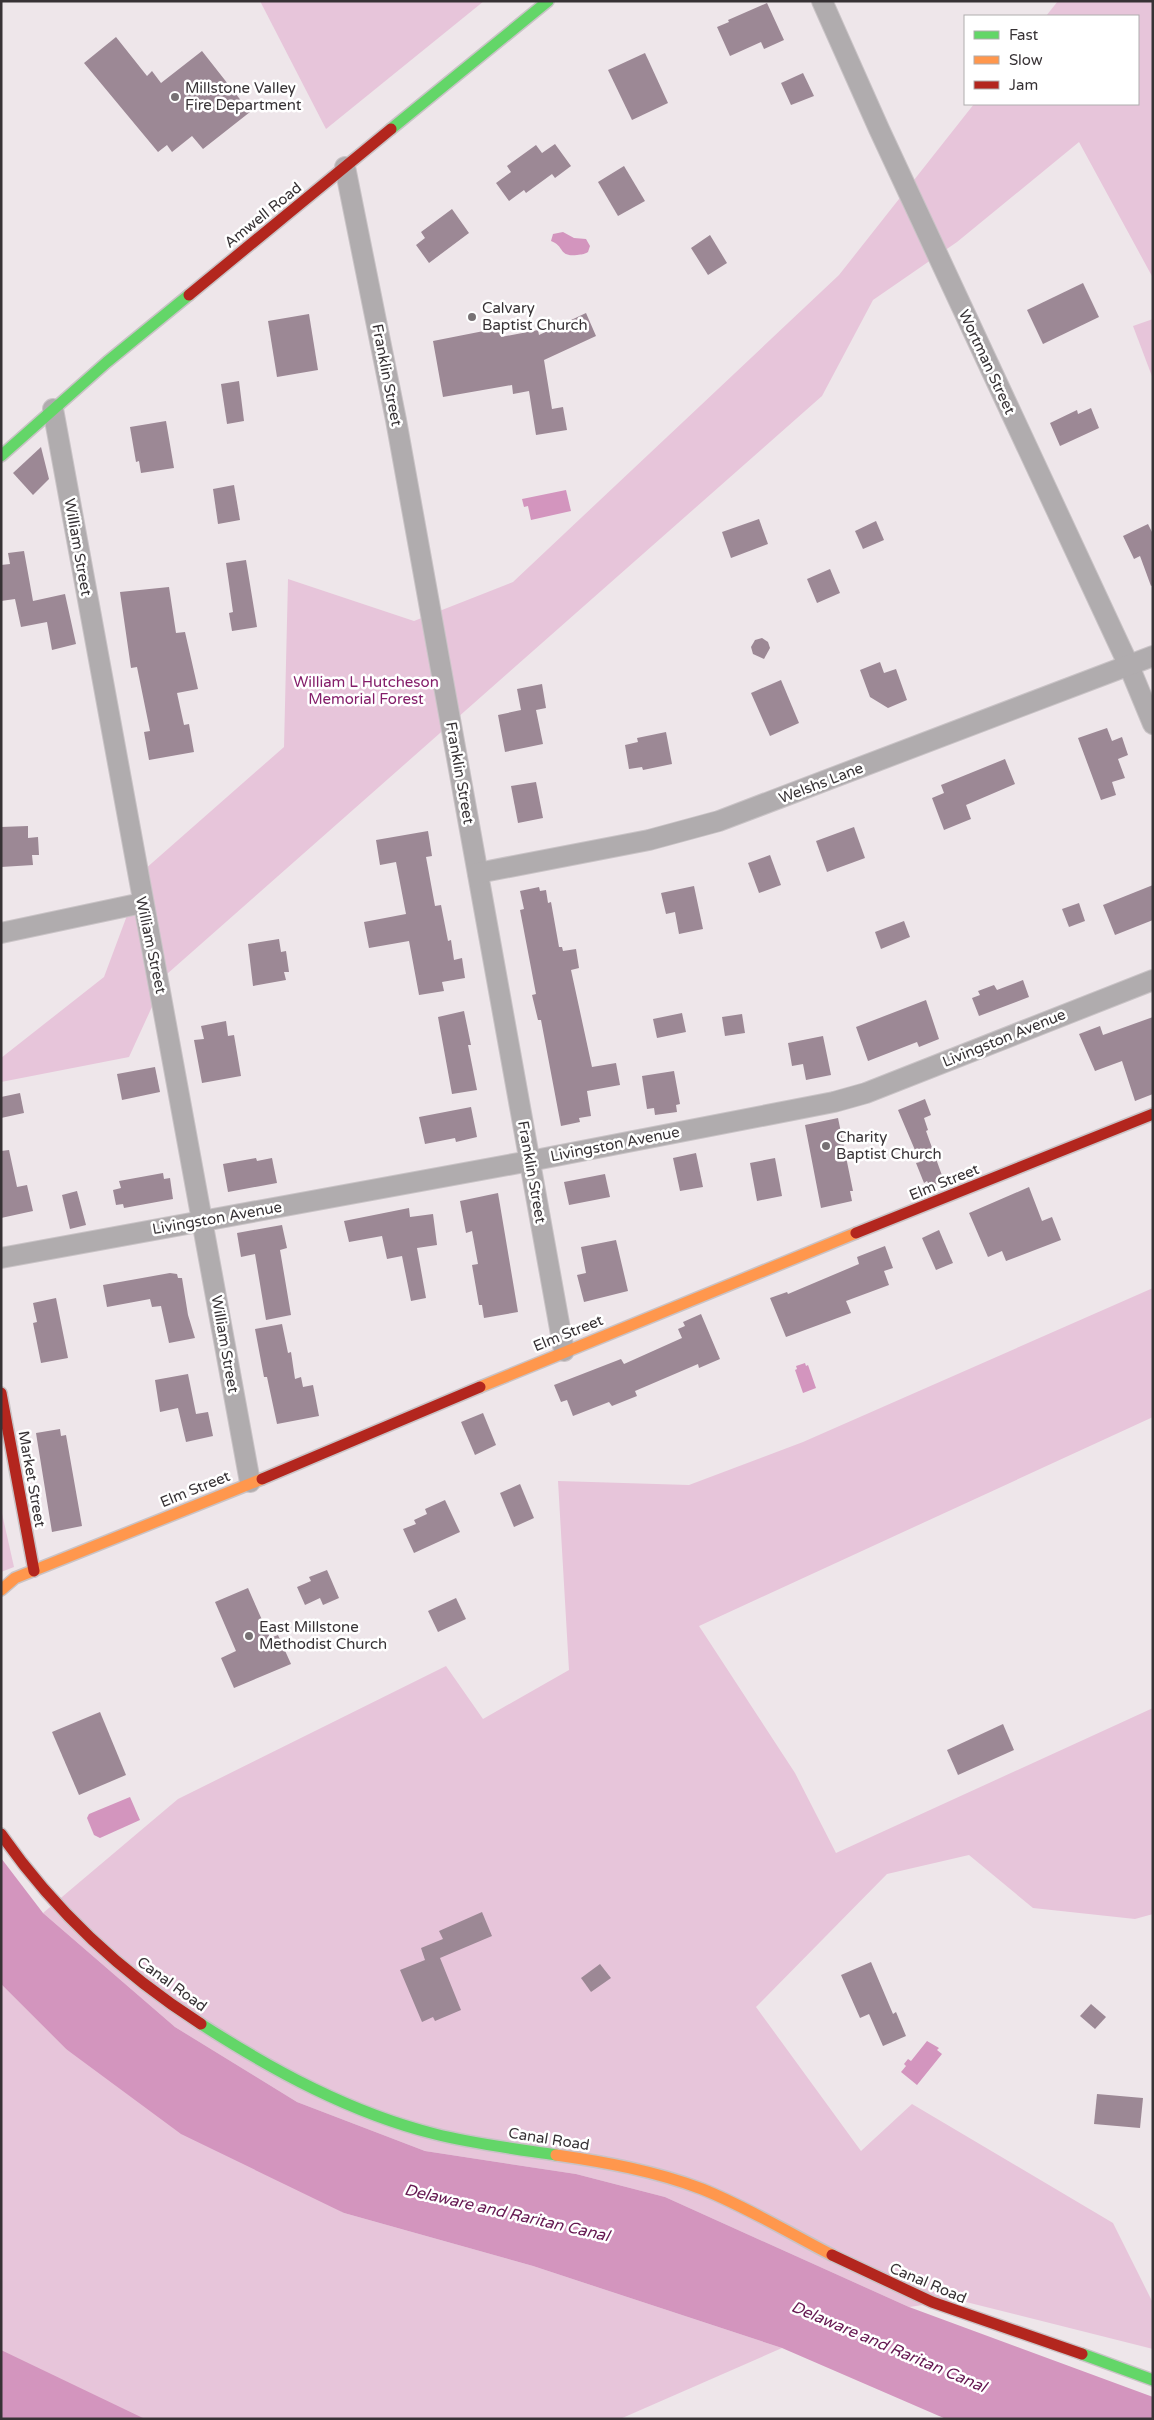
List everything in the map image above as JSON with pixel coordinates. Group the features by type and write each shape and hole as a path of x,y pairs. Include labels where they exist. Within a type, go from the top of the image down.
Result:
{"street":[{"name":"Amwell Road","path":"1,456 53,409 548,1"},
{"name":"Wortman Street","path":"822,1 891,156 1129,666 1153,724"},
{"name":"Franklin Street","path":"346,167 383,352 564,1351"},
{"name":"William Street","path":"53,409 142,903 157,970 250,1482"},
{"name":"Welshs Lane","path":"478,873 649,840 719,821 1153,656"},
{"path":"1,933 142,903"},
{"name":"Livingston Avenue","path":"1,1258 530,1161 834,1102 858,1095 1153,980"},
{"name":"Elm Street","path":"1,1590 15,1578 330,1451 564,1351 1153,1114"},
{"name":"Market Street","path":"1,1392 34,1570"},
{"name":"Canal Road","path":"1,1834 45,1893 74,1924 132,1974 190,2017 300,2083 398,2124 433,2134 465,2141 598,2161 694,2186 730,2202 902,2290 978,2320 1153,2380"}],"green space":[{"path":"260,1 484,1 326,129"},
{"name":"William L Hutcheson Memorial Forest","path":"1058,1 1153,1 1153,278 1079,142 957,242 873,300 822,396 167,974 129,1057 1,1082 1,1058 104,977 144,870 284,747 288,579 414,621 513,582 839,275 973,105 1139,105 1139,15 1047,15"},
{"path":"1153,319 1153,379 1133,326"},
{"path":"1153,1288 1153,1417 699,1626 795,1773 836,1853 1153,1708 1153,1914 1135,1919 1033,1908 969,1855 887,1874 756,2007 861,2151 912,2104 1113,2223 1153,2303 1153,2349 958,2300 909,2307 665,2197 576,2174 425,2151 297,2102 175,2027 43,1913 178,1799 446,1666 483,1719 569,1670 558,1481 689,1485 803,1442"},
{"path":"1,1509 14,1567 1,1572"},
{"path":"1,1984 66,2049 344,2213 533,2266 782,2348 620,2419 1,2419"}],"water":[{"path":"563,232 574,238 586,239 590,246 588,252 577,255 564,253 551,241 553,234"},
{"path":"566,490 571,511 531,520 528,506 524,507 522,499"},
{"path":"805,1363 806,1366 808,1365 816,1388 803,1393 795,1370 797,1369 796,1366"},
{"path":"130,1797 140,1820 100,1838 94,1835 87,1818 89,1814"},
{"name":"Delaware and Raritan Canal","path":"1,1858 43,1913 175,2027 297,2102 425,2151 576,2174 665,2197 909,2307 1153,2397 1153,2419 946,2419 782,2348 533,2266 344,2213 181,2134 66,2049 1,1984"},
{"path":"927,2041 939,2048 937,2050 942,2054 917,2085 901,2072 906,2066 904,2064 908,2059 911,2061"},
{"path":"1,2350 145,2419 1,2419"}],"building":[{"path":"767,3 784,40 764,49 761,42 730,56 717,27 729,22 728,20"},
{"name":"Millstone Valley Fire Department","path":"116,37 147,76 152,71 161,83 202,51 250,112 203,149 192,136 172,152 167,145 158,152 84,63"},
{"path":"645,53 668,103 632,120 608,70"},
{"path":"803,73 814,96 791,105 781,83"},
{"path":"555,144 571,166 555,178 552,174 526,193 524,190 509,201 496,183 511,172 507,166 536,145 542,153"},
{"path":"624,166 645,201 618,216 598,182"},
{"path":"452,209 469,233 429,263 416,245 425,238 421,232"},
{"path":"710,235 727,263 708,275 691,248"},
{"path":"1083,283 1099,317 1043,344 1027,310"},
{"path":"586,313 596,336 544,360 552,409 563,407 567,430 536,435 529,391 513,394 512,385 443,397 433,341 499,328 501,337 538,330 539,335"},
{"path":"309,314 318,370 277,377 268,321"},
{"path":"239,381 244,421 227,424 221,384"},
{"path":"1091,408 1099,428 1060,446 1050,423 1077,410 1078,414"},
{"path":"166,421 174,468 141,473 139,461 136,462 130,427"},
{"path":"41,447 49,479 33,495 13,473"},
{"path":"234,485 240,520 218,524 213,489"},
{"path":"759,519 768,544 731,558 722,532"},
{"path":"876,521 884,540 863,549 855,531"},
{"path":"1148,524 1153,534 1153,585 1151,586 1140,556 1134,559 1123,536"},
{"path":"24,551 33,601 65,594 76,644 52,650 47,622 21,627 15,599 1,601 1,565 10,564 8,553"},
{"path":"246,560 257,627 232,631 229,613 233,612 226,563"},
{"path":"830,569 840,593 817,603 807,579"},
{"path":"169,587 176,633 185,632 198,689 177,693 184,725 189,724 194,752 149,760 144,732 150,731 137,667 131,668 120,592"},
{"path":"762,638 768,642 770,648 764,659 753,654 751,647 755,640"},
{"path":"880,662 884,673 896,669 907,700 888,708 870,697 860,670"},
{"path":"781,680 799,723 770,736 751,693"},
{"path":"542,684 546,708 536,710 543,744 505,752 498,715 521,710 517,689"},
{"path":"1107,728 1112,741 1122,737 1128,755 1118,759 1125,778 1112,782 1116,795 1101,800 1078,738"},
{"path":"666,732 672,764 643,770 642,767 629,769 625,745 638,742 637,738"},
{"path":"1005,759 1015,784 966,805 971,819 944,830 932,798 944,793 941,785"},
{"path":"536,782 543,818 518,823 511,786"},
{"path":"28,826 28,838 38,837 39,855 32,855 33,865 1,867 1,827"},
{"path":"854,827 865,858 827,872 816,841"},
{"path":"428,831 432,856 426,857 435,906 441,905 448,941 451,940 454,960 462,958 465,978 442,982 444,991 419,995 409,941 369,948 364,922 406,914 396,862 380,865 376,840"},
{"path":"770,855 781,885 759,893 748,863"},
{"path":"1153,885 1153,920 1115,935 1103,905"},
{"path":"694,886 703,929 679,934 675,912 666,914 661,893"},
{"path":"539,887 540,891 546,890 548,903 551,902 559,947 562,947 563,951 576,949 579,968 571,970 592,1067 616,1063 620,1085 587,1091 591,1116 579,1118 580,1122 561,1126 541,1020 538,1020 532,995 536,994 520,910 524,909 520,891"},
{"path":"1079,903 1085,921 1069,927 1062,909"},
{"path":"904,921 910,937 881,949 875,932"},
{"path":"279,939 281,952 286,951 289,972 284,972 286,980 253,986 248,944"},
{"path":"1023,980 1029,997 979,1016 972,998 980,995 978,991 994,985 997,990"},
{"path":"926,1000 939,1039 919,1047 917,1042 868,1061 856,1027"},
{"path":"464,1011 471,1045 468,1045 477,1090 452,1094 438,1017"},
{"path":"682,1013 686,1032 657,1038 653,1019"},
{"path":"742,1014 745,1033 725,1036 722,1017"},
{"path":"1153,1017 1153,1094 1135,1101 1122,1061 1095,1071 1079,1034 1100,1026 1103,1035"},
{"path":"226,1021 228,1036 234,1035 241,1076 202,1083 194,1040 204,1039 201,1026"},
{"path":"823,1036 831,1075 806,1080 803,1064 792,1066 788,1043"},
{"path":"155,1067 160,1092 122,1100 117,1074"},
{"path":"674,1071 680,1104 676,1105 677,1112 655,1115 654,1108 647,1109 642,1076"},
{"path":"20,1093 24,1113 1,1118 1,1097"},
{"path":"925,1099 931,1115 924,1118 928,1130 926,1131 944,1181 930,1187 927,1181 924,1183 916,1163 920,1162 898,1110"},
{"path":"471,1107 477,1137 456,1142 455,1138 425,1144 419,1117"},
{"name":"Charity Baptist Church","path":"838,1118 853,1191 850,1191 852,1201 821,1208 805,1125"},
{"path":"9,1150 17,1187 27,1185 33,1211 1,1218 1,1151"},
{"path":"696,1153 703,1187 680,1191 673,1158"},
{"path":"256,1158 257,1161 272,1158 277,1183 228,1192 223,1164"},
{"path":"775,1158 782,1196 757,1201 750,1163"},
{"path":"163,1173 164,1179 170,1178 173,1199 124,1208 123,1204 116,1205 113,1190 121,1188 119,1181"},
{"path":"605,1174 610,1197 569,1205 564,1182"},
{"path":"1029,1187 1042,1221 1052,1217 1061,1240 1006,1261 1002,1251 988,1257 969,1213"},
{"path":"77,1191 86,1225 70,1229 62,1195"},
{"path":"498,1193 518,1312 484,1318 482,1305 479,1305 472,1265 478,1264 472,1231 466,1233 460,1201"},
{"path":"409,1208 410,1217 433,1214 437,1245 417,1248 426,1298 411,1301 402,1256 387,1259 382,1236 349,1242 344,1221"},
{"path":"282,1225 287,1248 280,1250 291,1315 266,1320 255,1254 241,1257 237,1233"},
{"path":"939,1230 953,1263 936,1270 922,1238"},
{"path":"616,1240 628,1291 584,1302 577,1275 586,1273 581,1247"},
{"path":"885,1246 893,1268 884,1271 889,1285 846,1301 851,1313 786,1337 770,1298 787,1292 788,1294 859,1264 857,1257"},
{"path":"170,1273 177,1274 178,1278 182,1278 188,1315 195,1338 169,1343 161,1306 152,1307 150,1299 107,1307 103,1285"},
{"path":"56,1298 68,1358 41,1363 33,1323 37,1322 33,1303"},
{"path":"701,1314 720,1359 699,1368 698,1364 635,1391 637,1396 612,1406 609,1402 573,1416 567,1400 561,1402 554,1385 621,1359 624,1364 682,1338 678,1329 685,1326 683,1322"},
{"path":"282,1324 288,1353 291,1352 295,1379 301,1377 303,1387 313,1385 319,1416 277,1424 267,1377 264,1377 255,1329"},
{"path":"188,1374 196,1414 208,1412 213,1436 186,1442 178,1408 160,1412 155,1380"},
{"path":"483,1413 496,1445 475,1455 461,1422"},
{"path":"60,1429 61,1436 66,1435 82,1526 52,1532 36,1433"},
{"path":"520,1484 534,1518 514,1527 500,1493"},
{"path":"445,1500 460,1532 414,1553 403,1529 416,1524 414,1520 427,1514 425,1509"},
{"path":"327,1570 339,1598 323,1605 320,1598 305,1605 297,1587 311,1581 309,1577"},
{"name":"East Millstone Methodist Church","path":"248,1588 270,1638 278,1635 291,1664 234,1688 221,1658 236,1651 215,1602"},
{"path":"456,1598 466,1619 438,1632 428,1611"},
{"path":"100,1712 126,1775 79,1795 52,1732"},
{"path":"1003,1724 1014,1750 958,1775 947,1750"},
{"path":"482,1912 492,1936 440,1958 461,2010 435,2021 433,2017 422,2022 400,1970 425,1960 421,1948 443,1939 439,1931"},
{"path":"871,1962 893,2014 896,2012 906,2036 883,2046 869,2014 860,2018 841,1975"},
{"path":"600,1964 611,1978 591,1992 581,1978"},
{"path":"1091,2004 1106,2017 1095,2029 1080,2016"},
{"path":"1097,2094 1143,2098 1140,2128 1094,2124"}],"traffic: fast":[{"path":"391,129 548,1"},
{"path":"1,456 107,362 189,295"},
{"path":"201,2024 285,2074 373,2115 450,2138 556,2155"},
{"path":"1082,2354 1153,2380"}],"traffic: slow":[{"path":"480,1387 856,1233"},
{"path":"1,1590 15,1578 262,1479"},
{"path":"556,2155 630,2168 702,2189 752,2212 832,2255"}],"traffic: jam":[{"path":"189,295 391,129"},
{"path":"856,1233 1153,1114"},
{"path":"262,1479 480,1387"},
{"path":"1,1393 34,1571"},
{"path":"1,1834 44,1889 92,1939 144,1984 201,2024"},
{"path":"832,2255 932,2302 1082,2354"}],"place":[{"name":"Millstone Valley Fire Department","path":"175,97"},
{"name":"Calvary Baptist Church","path":"472,317"},
{"name":"Charity Baptist Church","path":"826,1146"},
{"name":"East Millstone Methodist Church","path":"249,1636"}]}
